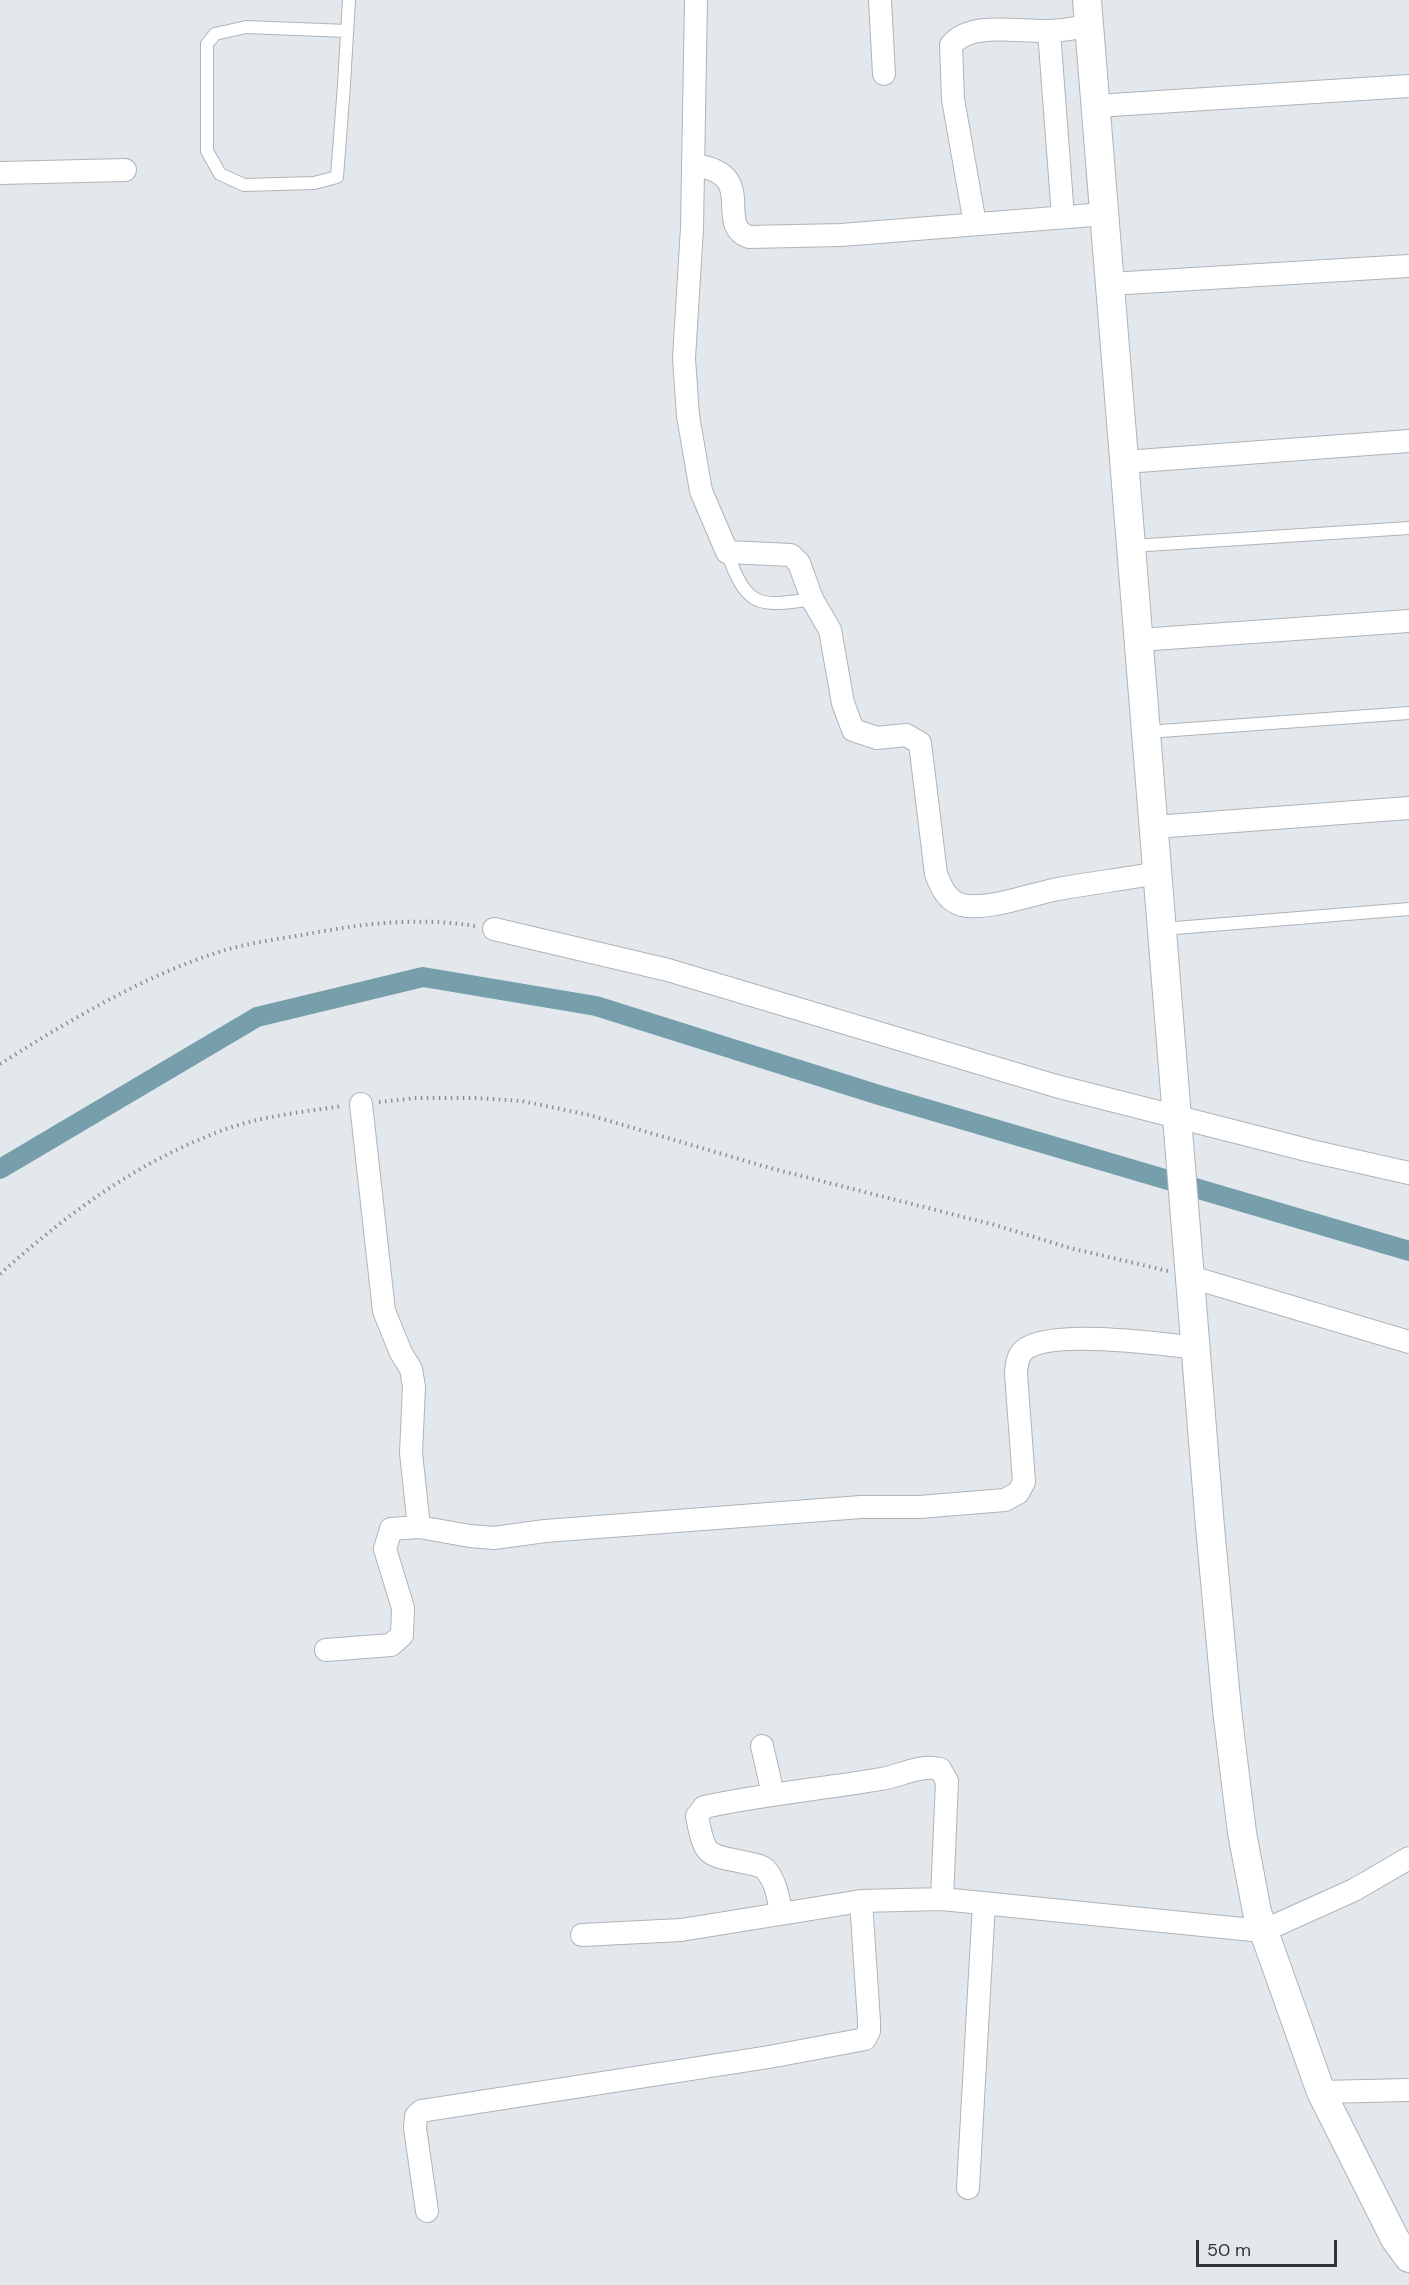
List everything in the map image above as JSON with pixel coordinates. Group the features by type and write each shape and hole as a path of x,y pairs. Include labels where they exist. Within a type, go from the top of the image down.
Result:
{"street":[{"path":"696,0 693,165 684,358 688,416 701,491 727,552 791,555 799,563 812,599 830,630 843,703 853,730 877,738 906,735 920,743 936,874 945,894 952,900 962,905 990,904 1057,889 1158,873"},
{"path":"880,0 884,74"},
{"path":"975,225 953,99 951,45 957,38 966,34 986,31 1049,31 1088,13 1196,1348 1227,1710 1242,1833 1257,1912 1321,2092 1395,2239 1409,2258"},
{"path":"1049,31 1063,217"},
{"path":"1096,106 1409,86"},
{"path":"693,165 714,168 726,178 734,200 735,223 738,231 748,237 842,235 1105,214"},
{"path":"0,173 125,170"},
{"path":"1110,284 1409,266"},
{"path":"1125,462 1409,441"},
{"path":"1139,640 1409,621"},
{"path":"1155,827 1409,808"},
{"path":"494,929 668,970 1056,1086 1311,1151 1409,1173"},
{"path":"361,1104 384,1311 401,1353 411,1370 414,1387 411,1453 419,1527"},
{"path":"1191,1277 1409,1342"},
{"path":"326,1650 391,1645 402,1635 403,1608 385,1549 391,1529 419,1527 494,1538 545,1531 1005,1500 1018,1493 1024,1482 1016,1373 1017,1362 1023,1352 1050,1342 1076,1340 1138,1342 1196,1348"},
{"path":"762,1746 773,1794"},
{"path":"781,1912 772,1878 763,1867 718,1858 708,1852 700,1839 697,1816 704,1807 773,1794 883,1779 927,1768 940,1769 946,1777 948,1786 942,1899"},
{"path":"582,1935 681,1930 781,1912 861,1901 942,1899 1263,1931 1354,1890 1409,1858"},
{"path":"427,2211 415,2128 416,2116 421,2111 769,2057 865,2038 869,2031 869,2020 861,1901"},
{"path":"968,2188 984,1903"},
{"path":"1321,2092 1409,2090"}],"lane":[{"path":"347,31 246,27 215,34 207,44 207,152 220,174 244,185 314,183 337,177 347,31 349,0"},
{"path":"1132,546 1409,528"},
{"path":"727,552 737,580 753,599 765,603 784,604 812,599"},
{"path":"1147,732 1409,713"},
{"path":"1163,929 1409,909"}],"path":[{"path":"0,1064 42,1038 153,979 220,952 373,922 454,922 494,929"},
{"path":"0,1274 52,1228 93,1197 153,1160 227,1129 304,1112 361,1104 416,1098 476,1098 522,1101 589,1115 770,1168 995,1225 1070,1248 1191,1277"}],"waterway":[{"path":"0,1169 257,1017 423,977 596,1006 879,1095 1409,1251"}]}
